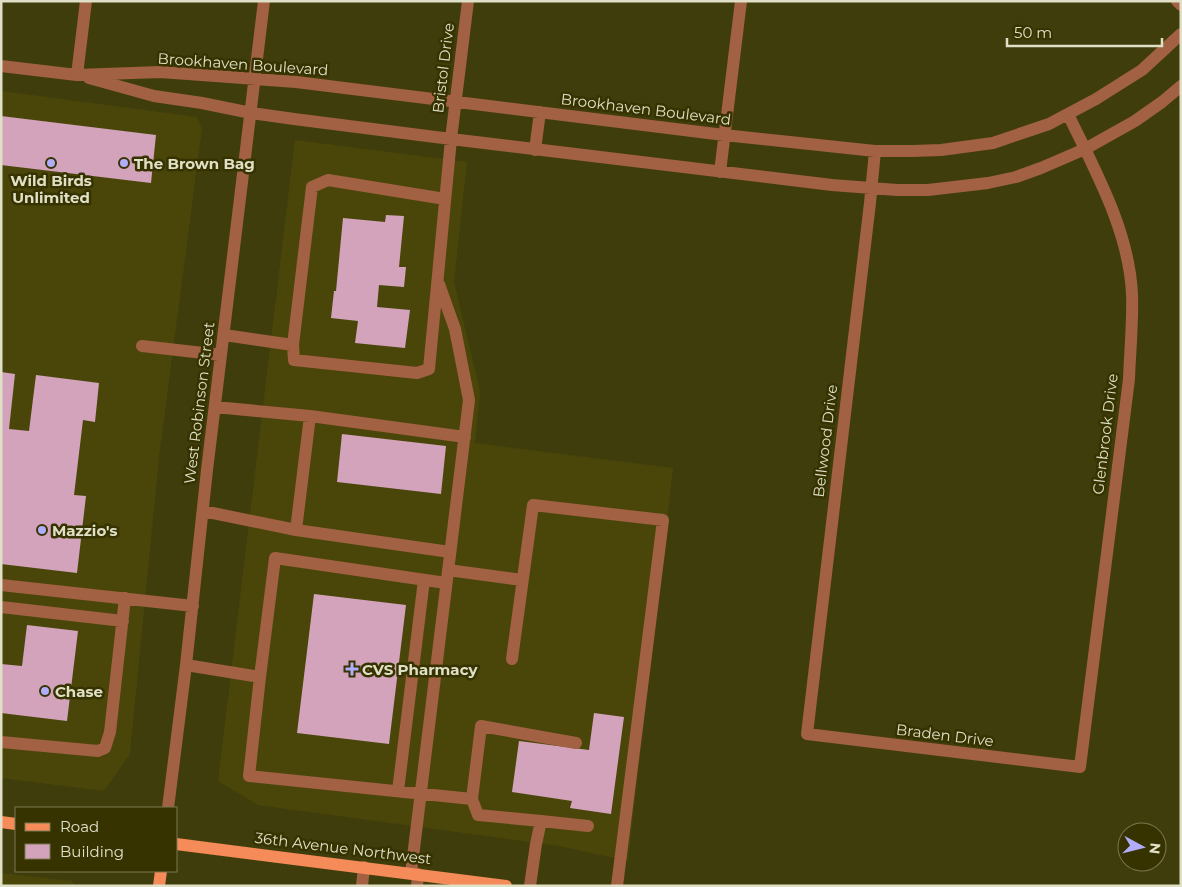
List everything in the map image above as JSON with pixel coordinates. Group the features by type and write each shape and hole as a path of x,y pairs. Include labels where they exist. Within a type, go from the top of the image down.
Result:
{"main road":[{"path":"1,822 15,824"},
{"name":"36th Avenue Northwest","path":"178,844 364,867 415,878 506,886"},
{"path":"159,886 161,872"}],"street":[{"path":"77,75 86,1"},
{"name":"West Robinson Street","path":"168,807 264,1"},
{"name":"Bristol Drive","path":"293,345 294,360 417,373 429,369 451,139 468,1"},
{"path":"720,172 741,1"},
{"path":"1177,1 1181,4"},
{"name":"Brookhaven Boulevard","path":"77,75 160,72 255,78 724,135 875,151 941,150 993,143 1049,124 1096,99 1142,70 1181,34"},
{"name":"Brookhaven Boulevard","path":"1,66 77,75 154,96 294,119 720,172 871,189 897,190 928,190 988,183 1016,177 1085,150 1135,121 1181,86"},
{"path":"536,150 540,112"},
{"name":"Glenbrook Drive","path":"1068,114 1098,176 1114,216 1123,242 1132,293 1128,388 1080,767"},
{"name":"Bellwood Drive","path":"806,734 875,151"},
{"path":"224,335 293,345 312,187 328,180 445,199"},
{"path":"415,878 420,793 470,400 455,328 438,282"},
{"path":"142,346 221,355"},
{"path":"215,407 310,416 465,438"},
{"path":"296,530 310,416"},
{"path":"512,659 533,505 663,520 617,886"},
{"path":"203,510 296,530 450,552"},
{"path":"472,799 249,776 276,558 424,580 447,576 522,580"},
{"path":"398,791 424,580"},
{"path":"1,584 192,606"},
{"path":"1,742 98,751 105,748 110,732 125,598"},
{"path":"1,607 123,622"},
{"path":"186,665 260,677"},
{"path":"576,743 481,726 472,799 478,815 588,826"},
{"name":"Braden Drive","path":"806,734 1080,767"},
{"path":"530,886 541,821"},
{"path":"362,886 364,867"}],"shaded area":[{"path":"1,91 197,117 202,128 159,457 130,754 104,791 1,778"},
{"path":"295,140 467,162 454,282 480,391 475,443 673,468 628,861 559,846 258,805 218,781"},
{"path":"1,873 72,881 76,886 1,886"}],"building":[{"path":"1,116 156,135 151,183 1,165"},
{"path":"386,215 404,216 399,267 406,267 404,287 379,285 377,307 410,310 405,348 355,343 358,321 331,318 334,291 336,291 343,218 385,222"},
{"path":"1,372 15,374 9,429 29,431 36,375 99,383 95,422 83,420 74,495 86,496 77,573 1,564"},
{"path":"342,434 446,446 441,494 337,482"},
{"name":"CVS Pharmacy","path":"314,594 406,605 389,744 297,733"},
{"name":"Chase","path":"27,625 78,631 67,721 1,713 1,664 22,666"},
{"path":"594,713 624,717 611,814 570,808 572,801 512,792 519,741 589,750"}],"place":[{"name":"Wild Birds Unlimited","path":"51,163"},
{"name":"The Brown Bag","path":"124,163"},
{"name":"Mazzio's","path":"42,530"},
{"name":"CVS Pharmacy","path":"352,669"},
{"name":"Chase","path":"45,691"}]}
